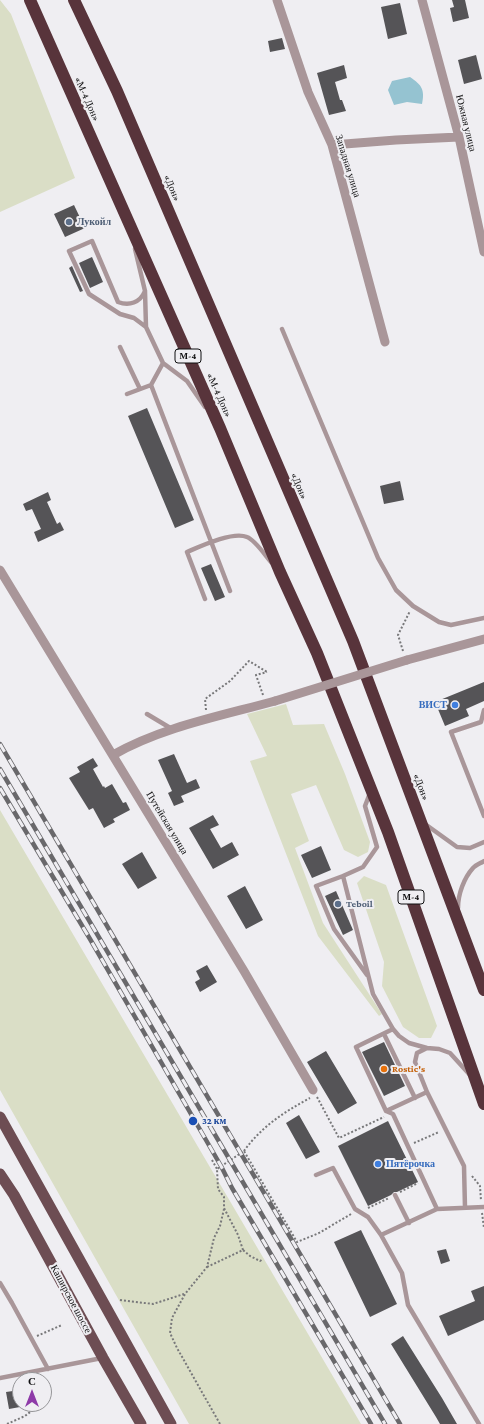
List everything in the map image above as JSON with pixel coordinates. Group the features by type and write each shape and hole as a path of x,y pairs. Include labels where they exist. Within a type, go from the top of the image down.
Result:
{"highway":[{"name":"М-4","path":"30,0 40,22"},
{"name":"«Дон»","path":"74,0 118,91 350,634 484,990"},
{"name":"«М-4 Дон»","path":"40,22 220,428 280,572 317,653 371,790"},
{"name":"М-4","path":"371,790 388,832 484,1104"}],"main road":[{"path":"23,0 40,22"},
{"path":"0,1117 171,1424"},
{"path":"0,1123 13,1141"},
{"name":"Каширское шоссе","path":"0,1174 14,1195 103,1358 141,1424"}],"street":[{"name":"Западная улица","path":"277,0 308,92 332,145 386,342"},
{"name":"Южная улица","path":"422,0 459,137 484,252"},
{"path":"332,145 459,137"},
{"name":"Путейская улица","path":"0,570 244,971 313,1090"},
{"path":"112,756 127,747 172,729 275,701 405,656 484,639"}],"lane":[{"path":"131,227 145,291 146,326 163,363 187,381 220,428"},
{"path":"145,291 142,297 131,304 118,302 92,241 69,251 89,294 120,314 134,318 146,326"},
{"path":"282,329 378,558 396,590 413,606 439,622 451,625 484,618"},
{"path":"120,346 140,389"},
{"path":"127,394 150,385 163,363"},
{"path":"150,385 230,592"},
{"path":"206,599 187,552 211,542 241,535 248,537 280,572"},
{"path":"484,710 481,722 452,732 484,816"},
{"path":"147,714 172,729"},
{"path":"369,978 334,929 316,886 363,867 378,847 365,806 371,790"},
{"path":"420,820 457,847 470,848 484,842"},
{"path":"457,918 458,897 474,867 484,861"},
{"path":"343,876 373,994 393,1029 399,1036 409,1043 427,1048 439,1049 450,1053 476,1081"},
{"path":"393,1029 356,1047 386,1111 393,1114 437,1209"},
{"path":"384,1034 415,1098"},
{"path":"427,1048 417,1053 415,1062 427,1092 464,1166 465,1208"},
{"path":"386,1111 427,1092"},
{"path":"316,1175 333,1168 355,1209 368,1217 381,1236 402,1273 408,1305 479,1424"},
{"path":"395,1195 409,1223"},
{"path":"381,1236 437,1209 483,1207"},
{"path":"0,1283 48,1369"},
{"path":"0,1378 103,1358"}],"path":[{"path":"405,656 398,635 413,606"},
{"path":"207,720 205,699 230,681 249,661 267,672 256,675 264,696"},
{"path":"313,1090 340,1138 385,1117"},
{"path":"217,1169 244,1150 254,1137 276,1119 293,1107 310,1098 313,1090"},
{"path":"408,1146 445,1129"},
{"path":"244,1150 297,1242 319,1233 352,1213 366,1209 420,1182"},
{"path":"207,1268 214,1238 220,1226 224,1208 224,1197 218,1190 217,1169 212,1160"},
{"path":"464,1166 480,1186 484,1228"},
{"path":"224,1208 238,1235 243,1250 250,1256 260,1261 263,1260"},
{"path":"220,1424 170,1333 172,1318 185,1294 207,1268 243,1250"},
{"path":"120,1300 153,1304 185,1294"},
{"path":"31,1338 62,1326"},
{"path":"7,1424 30,1412"}],"green space":[{"path":"0,0 11,14 75,178 0,212"},
{"path":"286,704 293,725 324,724 345,774 370,842 368,852 358,857 344,850 316,785 291,794 309,841 295,848 323,923 382,1014 379,1016 318,936 250,761 267,756 247,714"},
{"path":"0,810 361,1424 189,1424 0,1090"},
{"path":"364,876 386,885 437,1026 431,1038 419,1038 403,1027 382,986 384,962 357,883"}],"water":[{"path":"410,77 422,88 422,104 407,102 394,105 388,90 392,81"}],"building":[{"path":"452,0 465,0 469,18 453,22 450,8 454,7"},
{"path":"400,3 407,34 388,39 381,7"},
{"path":"282,38 285,49 270,52 268,41"},
{"path":"476,55 482,79 464,84 458,60"},
{"path":"344,65 347,78 335,82 340,100 342,100 346,111 329,115 317,73"},
{"path":"74,205 85,228 65,237 54,214"},
{"path":"92,257 103,282 90,288 79,263"},
{"path":"72,266 83,291 80,292 69,268"},
{"path":"147,408 194,520 175,528 128,416"},
{"path":"400,481 404,500 384,504 380,486"},
{"path":"48,492 51,500 47,502 57,524 60,522 64,530 38,542 34,532 41,529 32,509 26,511 23,504"},
{"path":"211,564 225,597 215,601 201,568"},
{"name":"ВИСТ","path":"484,682 484,701 466,709 469,716 445,726 435,702"},
{"path":"174,754 187,783 196,779 200,788 181,796 184,802 174,806 168,793 172,791 158,760"},
{"path":"93,758 98,766 93,769 103,787 104,786 105,788 112,784 123,803 126,802 130,810 113,819 115,822 104,828 93,808 89,810 69,778 80,772 77,767"},
{"path":"213,815 219,825 210,829 221,848 232,842 239,855 213,869 189,828"},
{"path":"321,846 331,870 312,878 301,855"},
{"path":"142,852 157,878 138,889 122,864"},
{"path":"245,886 263,920 246,929 227,896"},
{"path":"336,891 353,930 343,935 325,896"},
{"path":"207,965 217,982 200,992 195,982 200,979 196,971"},
{"name":"Rostic's","path":"384,1042 405,1086 384,1096 362,1052"},
{"path":"326,1051 357,1103 338,1114 307,1062"},
{"path":"299,1115 320,1152 306,1159 286,1123"},
{"name":"Пятёрочка","path":"388,1121 418,1182 394,1192 391,1195 368,1206 338,1146"},
{"path":"361,1230 397,1304 370,1317 334,1242"},
{"path":"446,1249 450,1261 441,1264 437,1251"},
{"path":"484,1286 484,1320 448,1336 439,1316 475,1301 471,1291"},
{"path":"403,1336 457,1424 440,1424 391,1344"},
{"path":"12,1391 12,1408 9,1409 6,1392"}],"railway":[{"path":"0,744 400,1424"},
{"path":"0,769 385,1424"},
{"path":"0,788 90,939 221,1166 232,1188 371,1424"}],"place":[{"name":"Лукойл","path":"69,222"},
{"name":"ВИСТ","path":"455,705"},
{"name":"Teboil","path":"338,904"},
{"name":"Rostic's","path":"384,1069"},
{"name":"32 км","path":"193,1121"},
{"name":"Пятёрочка","path":"378,1164"}]}
